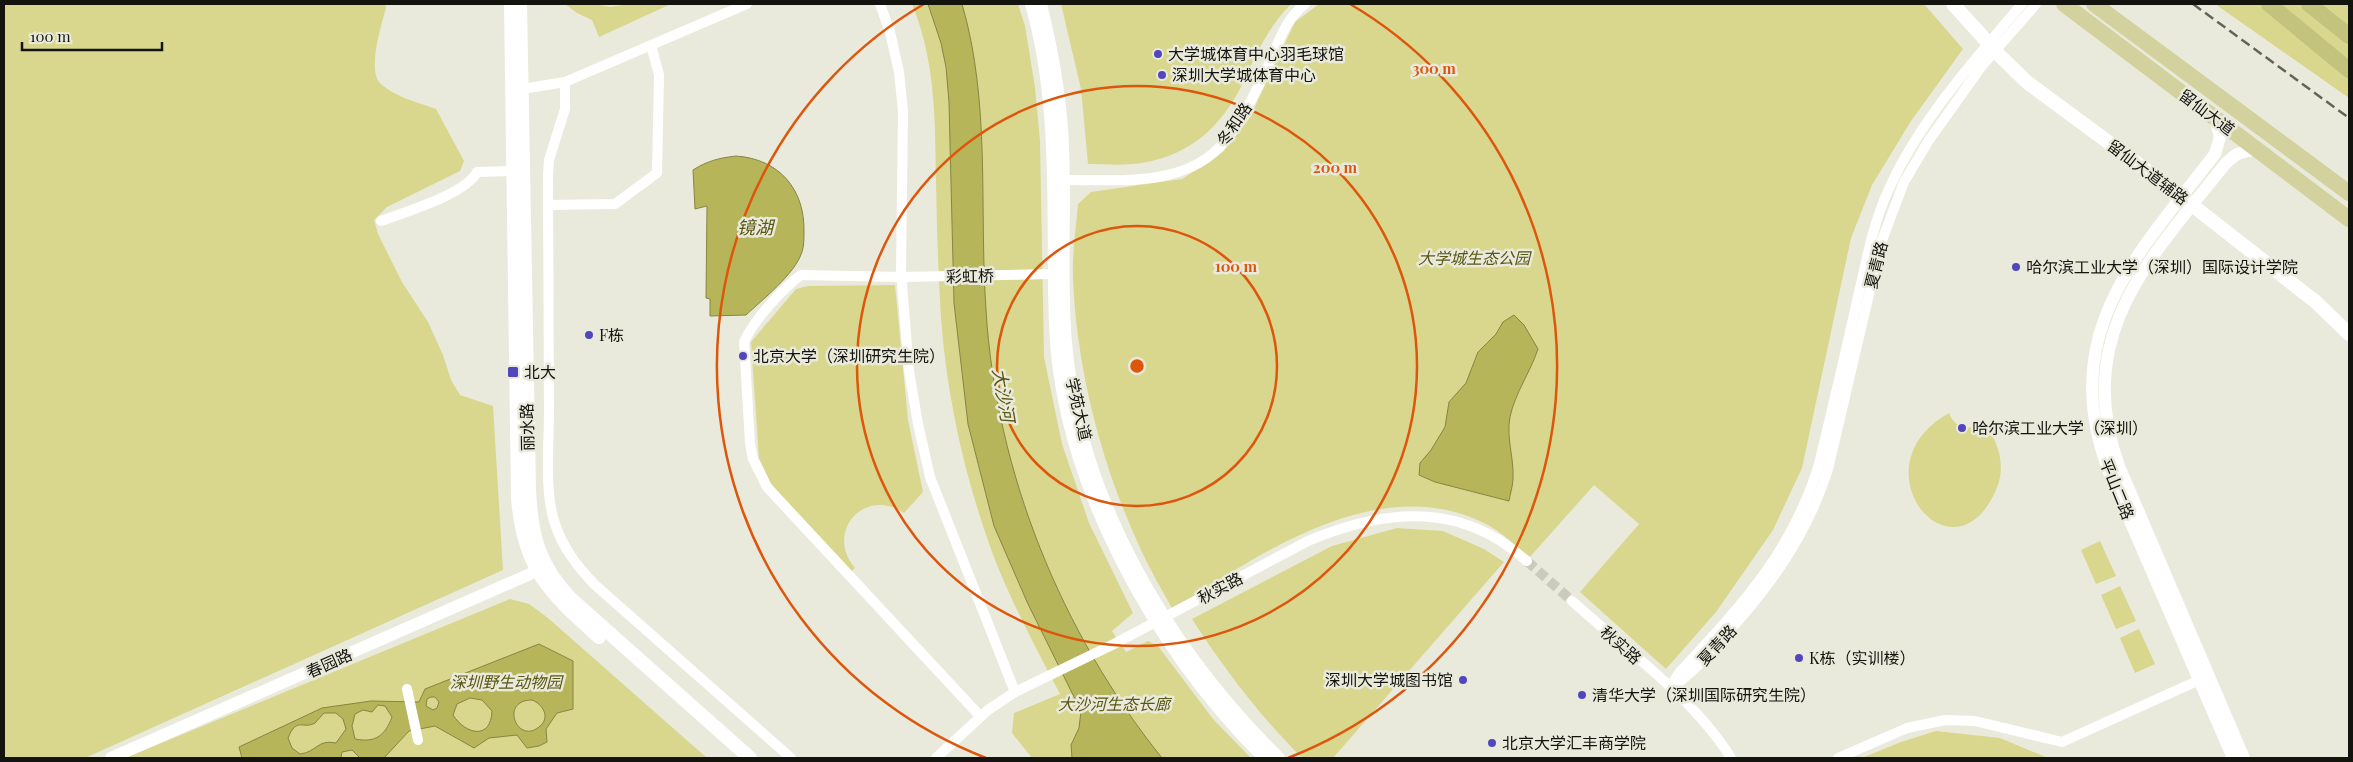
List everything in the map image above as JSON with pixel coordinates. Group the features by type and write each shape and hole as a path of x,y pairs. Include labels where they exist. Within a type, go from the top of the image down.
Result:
{"highway":[{"path":"2269,4 2349,70"},
{"path":"2309,4 2349,36"}],"main road":[{"name":"丽水路","path":"510,4 518,497 523,536 562,604 736,758"},
{"name":"丽水路","path":"520,4 528,490 541,569 571,599 750,758"},
{"name":"留仙大道辅路","path":"1953,4 2045,96 2189,198 2320,295 2349,322"},
{"name":"留仙大道辅路","path":"1966,4 1994,44"},
{"name":"留仙大道","path":"2064,4 2349,219"},
{"name":"留仙大道","path":"2094,4 2349,193"},
{"name":"留仙大道辅路","path":"2189,198 2316,302 2349,334"}],"street":[{"path":"522,89 565,82 747,4"},
{"path":"880,4 890,32 899,72 903,111 902,277 909,371 930,477 1015,692"},
{"name":"学苑大道","path":"1031,4 1039,37 1049,96 1058,180 1068,361 1084,438 1104,498 1160,620 1215,688 1279,758"},
{"name":"学苑大道","path":"1041,4 1060,105 1055,274 1057,352 1067,407 1082,462 1099,511 1117,552 1215,704 1264,758"},
{"name":"冬和路","path":"1058,180 1157,177 1184,170 1216,151 1244,112 1289,20 1305,4"},
{"name":"夏青路","path":"1670,688 1679,673 1736,612 1761,580 1783,547 1800,516 1819,464 1872,240 1887,193 1901,165 1924,128 1994,44 2022,4"},
{"name":"夏青路","path":"1994,44 2036,4"},
{"path":"549,205 614,204 657,173 660,74 651,45"},
{"path":"565,82 565,109 549,160 551,504 554,523 562,543 577,566 594,584 791,758"},
{"name":"平山二路","path":"2189,198 2219,146 2219,128 2215,118"},
{"name":"平山二路","path":"2244,758 2204,678 2103,456 2092,401 2098,338 2112,298 2127,270 2189,198 2231,158 2245,150 2256,149"},
{"path":"381,221 457,191 473,181 477,172 512,171"},
{"name":"彩虹桥","path":"980,716 767,487 753,459 750,443 744,342 749,331 792,282 801,275 924,277 1055,274"},
{"name":"秋实路","path":"936,758 980,716 1015,692 1114,644 1308,541 1337,529 1390,517 1435,518 1475,528 1499,540 1527,561"},
{"name":"春园路","path":"112,758 541,569"},
{"name":"秋实路","path":"1572,601 1670,688 1711,730 1731,758"},
{"path":"1838,758 1908,728 1945,720 1975,721 2062,742 2204,678"},
{"name":"平山二路","path":"2204,678 2233,758"},
{"path":"407,689 418,740"}],"green space":[{"path":"4,4 385,4 386,7 375,58 376,77 380,83 392,92 436,109 464,161 460,171 387,207 374,220 378,234 402,282 428,322 443,355 451,380 460,395 493,406 503,570 85,758 4,758"},
{"path":"565,4 595,4 610,7 630,4 671,4 599,37 592,20 577,13"},
{"name":"大沙河生态长廊","path":"912,4 1018,4 1025,26 1035,87 1040,141 1044,357 1062,444 1089,523 1133,613 1112,631 1126,652 1148,641 1158,646 1213,719 1251,758 1032,758 1012,733 1014,713 1060,694 1019,614 997,565 976,505 953,412 941,318 933,92 926,48"},
{"name":"深圳大学城体育中心","path":"1061,4 1291,4 1269,32 1234,100 1224,114 1202,137 1174,154 1141,163 1121,165 1088,164 1081,89"},
{"name":"大学城生态公园","path":"1319,4 1924,4 1963,49 1911,121 1872,185 1851,238 1802,468 1773,530 1716,612 1666,669 1580,592 1639,524 1594,485 1529,558 1505,536 1488,525 1447,510 1406,507 1364,512 1323,525 1283,543 1244,565 1173,610 1148,565 1114,485 1103,452 1086,383 1075,314 1073,279 1078,204 1091,192 1182,179 1223,152 1249,119 1295,22"},
{"path":"2215,4 2349,4 2349,98"},
{"path":"895,285 908,420 923,492 904,513 889,506 876,505 863,509 853,517 847,528 844,540 847,554 855,568 851,572 773,488 759,458 751,342 796,289 808,286"},
{"path":"1949,413 1955,423 1968,428 1973,427 1982,420 1996,444 2001,462 2001,471 1996,490 1978,517 1957,527 1937,523 1920,508 1910,487 1910,462 1922,436"},
{"path":"1397,528 1443,531 1484,549 1504,562 1333,758 1302,758 1243,691 1192,619 1332,546"},
{"path":"2100,541 2116,576 2096,584 2081,550"},
{"path":"2120,586 2136,621 2116,629 2101,595"},
{"name":"深圳野生动物园","path":"510,599 529,604 548,618 707,758 125,758"},
{"path":"2139,629 2155,664 2135,673 2120,638"},
{"path":"1936,731 2000,738 2048,758 1862,758 1901,742"}],"water":[{"path":"928,4 962,4 971,41 980,117 984,272 992,371 1004,431 1019,490 1040,548 1065,604 1093,658 1126,709 1162,758 1072,758 1071,745 1079,728 1081,711 1028,604 994,526 968,424 954,303 949,102 946,67 941,43"},
{"name":"镜湖","path":"736,156 751,158 765,163 777,170 786,179 800,202 804,232 803,247 793,269 746,315 710,316 710,299 706,298 707,206 695,209 693,170 713,160"},
{"path":"1514,315 1524,325 1538,349 1515,400 1510,417 1509,432 1513,484 1509,501 1435,482 1419,475 1420,463 1431,450 1445,427 1449,402 1466,383 1478,352 1496,334 1503,322"},
{"path":"539,644 573,661 573,709 557,713 546,729 547,742 539,746 527,748 517,735 489,738 474,748 435,726 409,731 384,758 360,758 352,750 342,752 341,758 242,758 239,747 322,708 371,701 419,702 425,689","holes":["435,697 439,702 437,708 433,710 426,706 427,699","470,698 482,700 492,711 491,720 487,727 477,731 464,727 453,715 457,704","532,700 544,712 545,720 543,723 531,731 524,730 518,726 515,720 514,713 516,707 522,702","378,705 385,706 392,717 386,729 374,739 355,739 352,726 355,714 363,710 372,712","324,713 336,713 343,719 346,729 336,743 321,744 306,753 300,754 292,748 288,738 291,731 297,725 311,725"]}],"tunnel":[{"path":"1527,561 1572,601"}],"railway":[{"path":"2193,4 2349,118"}],"place":[{"name":"大学城体育中心羽毛球馆","path":"1158,54"},
{"name":"深圳大学城体育中心","path":"1162,75"},
{"name":"哈尔滨工业大学（深圳）国际设计学院","path":"2016,267"},
{"name":"F栋","path":"589,335"},
{"name":"北京大学（深圳研究生院）","path":"743,356"},
{"name":"北大","path":"513,372"},
{"name":"哈尔滨工业大学（深圳）","path":"1962,428"},
{"name":"K栋（实训楼）","path":"1799,658"},
{"name":"深圳大学城图书馆","path":"1463,680"},
{"name":"清华大学（深圳国际研究生院）","path":"1582,695"},
{"name":"北京大学汇丰商学院","path":"1492,743"}],"water label":[{"name":"大沙河","path":"1003,395"}]}
